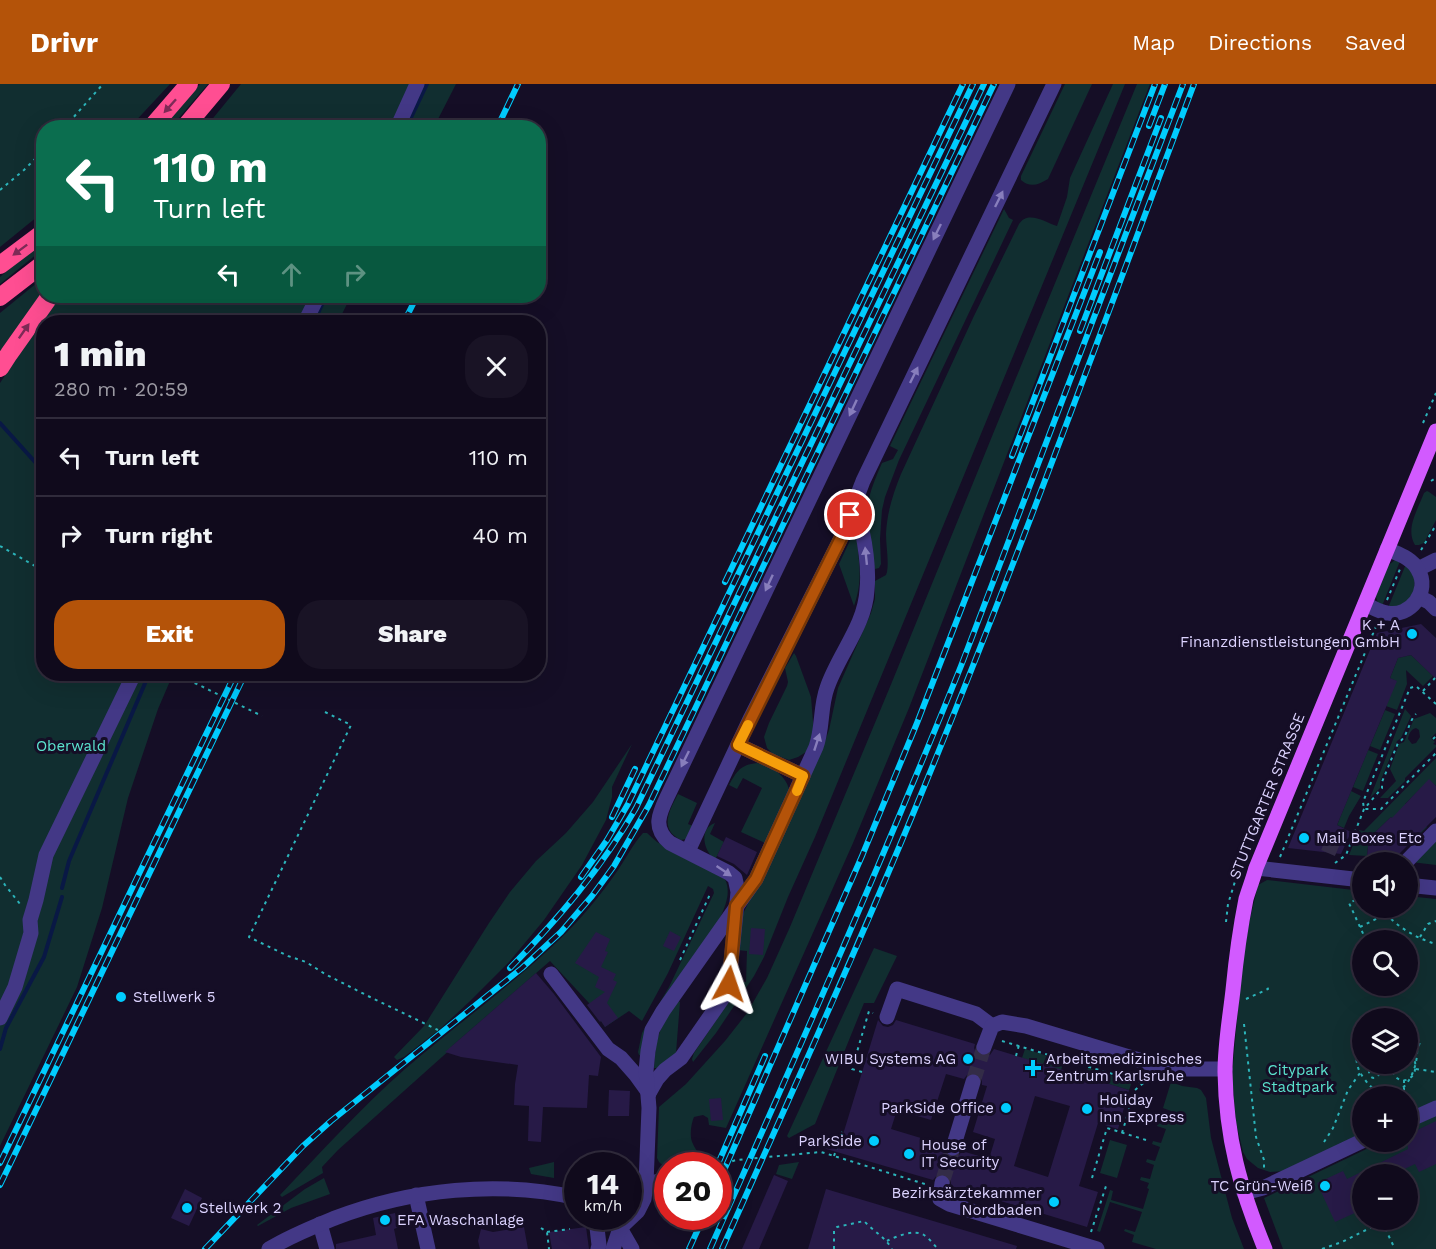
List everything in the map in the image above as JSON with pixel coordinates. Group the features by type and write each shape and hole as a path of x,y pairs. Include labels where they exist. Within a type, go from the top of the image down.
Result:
{"highway":[{"path":"158,120 189,84"},
{"path":"191,120 221,84"},
{"path":"0,265 36,238"},
{"path":"0,297 36,269"},
{"path":"0,368 36,317"}],"main road":[{"name":"STUTTGARTER STRASSE","path":"1265,1249 1236,1166 1226,1104 1225,1069 1228,1024 1241,925 1256,868 1436,431"}],"street":[{"path":"401,120 417,84"},
{"path":"649,1093 665,1070 681,1058 727,992 738,892 735,878 663,837 659,828 659,817 1008,84"},
{"path":"688,851 845,530 871,462 1054,84"},
{"path":"642,1204 646,1184 649,1093 646,1071 652,1030 673,996 756,879 820,735 827,688 860,620 867,598 867,565 863,531 856,501"},
{"path":"1365,604 1382,612 1393,613 1403,611 1415,603 1430,602 1422,587 1418,569 1405,557 1387,549"},
{"path":"1418,569 1436,560"},
{"path":"0,1018 15,987 31,933 30,920 46,855 131,681"},
{"path":"738,745 803,776"},
{"path":"1416,852 1436,831"},
{"path":"1256,868 1352,879"},
{"path":"1418,886 1436,888"},
{"path":"551,974 608,1049 636,1075 649,1093"},
{"path":"887,1017 897,989 976,1014 988,1036 1002,1022 1026,1026 1169,1069 1225,1069"},
{"path":"953,1148 973,1082"},
{"path":"1418,1116 1436,1108"},
{"path":"1244,1193 1263,1188 1352,1146"},
{"path":"646,1184 654,1182"},
{"path":"941,1186 940,1199 949,1204 1093,1248"},
{"path":"269,1249 299,1233 352,1211 416,1195 462,1190 504,1189 564,1196"},
{"path":"416,1195 428,1249"},
{"path":"320,1224 327,1249"},
{"path":"597,1230 598,1249"},
{"path":"613,1249 615,1230"},
{"path":"621,1230 633,1249"}],"path":[{"path":"71,120 104,84"},
{"path":"0,190 36,158"},
{"path":"1274,871 1405,557 1422,550 1436,525"},
{"path":"0,546 36,566"},
{"path":"1423,691 1435,678"},
{"path":"190,681 262,716"},
{"path":"1364,809 1363,802 1410,688 1416,686 1436,704"},
{"path":"325,712 351,725 249,937 306,962 325,974 438,1030"},
{"path":"1346,855 1364,809 1382,788 1382,782 1398,743 1402,740 1416,714"},
{"path":"1364,809 1381,809 1436,753"},
{"path":"0,877 30,920"},
{"path":"1356,918 1361,930"},
{"path":"1360,927 1378,918"},
{"path":"1391,918 1420,938 1436,944"},
{"path":"1420,938 1428,924 1436,921"},
{"path":"1243,1020 1256,1137 1264,1160 1264,1171"},
{"path":"862,1072 852,1069 866,1021"},
{"path":"988,1036 1143,1083"},
{"path":"1418,1045 1419,1040 1424,1036"},
{"path":"1016,1056 1019,1046"},
{"path":"1122,1133 1136,1090 1147,1080 1152,1065"},
{"path":"1418,1069 1436,1072"},
{"path":"1425,1077 1428,1071"},
{"path":"1317,1163 1316,1156 1333,1128 1348,1090 1359,1074"},
{"path":"1361,1074 1371,1086"},
{"path":"1365,1080 1370,1076 1376,1078 1379,1074"},
{"path":"1394,1074 1396,1078 1404,1080 1413,1074"},
{"path":"1404,1080 1404,1086"},
{"path":"1092,1178 1107,1128 1146,1140"},
{"path":"834,1156 844,1130"},
{"path":"827,1154 828,1149"},
{"path":"732,1161 821,1152 941,1186"},
{"path":"1093,1248 1107,1183"},
{"path":"834,1249 834,1230 837,1227 864,1221 874,1232 887,1240 892,1249"},
{"path":"541,1228 547,1232 564,1230"},
{"path":"1322,1249 1365,1230"},
{"path":"1386,1230 1395,1249"},
{"path":"547,1232 549,1249"},
{"path":"887,1240 914,1232 923,1234 938,1249"}],"green space":[{"path":"0,84 170,84 137,120 36,120 36,218 0,247"},
{"path":"200,84 208,84 177,120 170,120"},
{"path":"241,84 456,84 438,120 212,120"},
{"path":"1065,84 1092,84 1048,179 1037,184 1028,184 1021,180 1021,176"},
{"path":"1113,84 1125,84 764,957 716,1033 693,1062 694,1053 730,1000 735,982 746,982 747,951 737,950 743,914 823,747 838,688 871,613 875,599 875,581 886,575 888,518 901,474 1019,224 1032,217 1057,226 1067,197 1070,178"},
{"path":"1137,84 1150,84 909,708 853,843 726,1128 709,1125 708,1118 703,1115 694,1117 691,1138 698,1152 657,1152 659,1107 686,1084 725,1041 747,1013 767,978 892,682"},
{"path":"1004,209 1009,218 1013,220 899,460 885,497 880,539 881,564 875,569 868,516 869,498 873,485 882,463 893,459 898,450 890,446"},
{"path":"36,247 36,255 0,284 0,277"},
{"path":"36,284 37,303 0,357 0,313"},
{"name":"Oberwald","path":"54,303 348,303 342,315 46,315"},
{"name":"Oberwald","path":"36,329 36,681 170,681 158,709 128,798 102,908 77,987 0,1146 0,383"},
{"path":"1427,491 1436,497 1436,520 1424,543 1415,545 1412,539 1412,526 1424,493"},
{"path":"853,534 857,535 860,571 854,606 839,564"},
{"path":"1396,560 1400,561 1382,606 1378,603 1375,594 1385,570"},
{"path":"1406,564 1415,576 1414,593 1403,606 1388,608"},
{"path":"794,653 811,697 814,734 806,752 789,760 773,754 767,748 764,737 787,686 785,668"},
{"path":"1411,655 1433,676 1423,686 1406,670 1407,684 1397,710 1386,706 1396,681 1390,678 1398,658"},
{"path":"1405,709 1411,716 1401,738 1397,741 1380,782 1380,788 1370,798"},
{"path":"1385,710 1395,714 1380,750 1370,746"},
{"path":"1430,713 1436,718 1436,733 1431,738 1436,747 1388,798 1380,798 1396,781 1390,769 1399,744 1404,742 1414,719","holes":["1416,728 1419,730 1420,737 1416,743 1412,744 1408,739 1410,732"]},
{"path":"632,744 612,787 606,820 582,865 544,920 509,962 469,1002 440,1029 397,1060 394,1057 424,1026 510,892 536,861 566,833 593,802"},
{"path":"1368,750 1378,754 1363,791 1353,787"},
{"path":"1436,758 1436,786 1429,780 1405,804 1427,827 1414,840 1391,817 1369,838 1367,852 1352,852 1352,855 1349,855 1359,830 1364,831"},
{"path":"757,763 777,772 789,789 767,844 741,832 762,788 743,778 737,789 729,785 740,769"},
{"path":"1351,791 1361,796 1344,828 1337,825"},
{"path":"678,794 697,803 688,824 693,826 686,839 681,840 674,836 668,825 669,813"},
{"path":"715,823 710,834 724,842 715,860 704,840 706,830"},
{"path":"643,833 647,833 657,842 725,879 728,893 721,916 641,1056 638,1052 642,1033 669,987 714,893 713,889 708,886 668,973 642,1021 629,1011 605,1027 589,1003 550,961 338,1150 322,1167 323,1173 282,1197 280,1195 341,1130 389,1084 541,957 567,932 605,889"},
{"path":"1436,839 1436,865 1418,863 1418,856"},
{"name":"Citypark Stadtpark","path":"1267,880 1352,890 1352,918 1418,918 1418,897 1436,899 1436,1102 1418,1111 1418,1086 1352,1086 1352,1141 1286,1171 1270,1172 1258,1168 1247,1159 1243,1152 1236,1122 1232,1075 1242,966 1258,885"},
{"path":"874,948 897,956 874,1003 864,1003 815,1124 789,1138 787,1136"},
{"path":"678,1001 680,1002 676,1053 654,1068 660,1032"},
{"path":"1025,1049 1064,1061 1061,1070 1022,1058"},
{"path":"1088,1068 1132,1082 1129,1090 1085,1077"},
{"path":"1171,1082 1197,1088 1206,1098 1211,1138 1232,1218 1244,1249 1156,1249 1132,1242 1134,1235 1124,1231 1125,1229 1135,1232 1142,1212 1110,1202 1100,1232 1097,1231 1110,1190 1113,1191 1111,1200 1143,1209 1149,1183 1140,1180 1141,1177 1150,1179 1154,1165 1146,1162 1147,1159 1155,1161 1160,1147 1152,1144 1153,1141 1161,1143 1166,1129 1157,1126 1158,1123 1167,1125 1171,1111 1163,1108"},
{"name":"TC Grün-Weiß","path":"1436,1115 1436,1249 1283,1249 1264,1198 1360,1152 1418,1152 1418,1124"},
{"path":"1110,1140 1127,1145 1117,1178 1100,1173"},
{"path":"554,1162 554,1178 531,1174 529,1168"},
{"path":"799,1162 792,1179 776,1174 779,1165"},
{"path":"324,1178 330,1194 291,1208 257,1225 305,1189"}],"building":[{"path":"1421,624 1436,638 1436,679 1411,655 1398,658 1390,678 1397,681 1337,825 1351,832 1341,854 1288,848 1377,633"},
{"path":"1429,779 1436,786 1436,817 1401,852 1367,852 1369,838 1392,818"},
{"path":"726,837 757,852 747,875 734,864 717,856"},
{"path":"751,928 765,929 763,955 749,954"},
{"path":"670,931 681,937 674,951 663,946"},
{"path":"596,932 610,939 605,951 608,952 601,967 616,974 613,980 617,982 607,1003 618,1018 605,1027 587,1005 605,992 595,987 599,977 575,963"},
{"path":"536,973 601,1057 598,1076 589,1075 587,1108 543,1107 541,1142 528,1141 529,1106 514,1105 518,1065 461,1057 445,1052"},
{"path":"878,1020 883,1026 893,1025 896,1020 975,1044 976,1053 981,1056 990,1055 994,1049 1129,1090 1118,1129 1098,1123 1079,1186 1098,1192 1087,1227 951,1186 951,1179 944,1173 938,1174 933,1180 823,1148 826,1137 841,1141","holes":["971,1072 980,1075 982,1085 987,1086 973,1132 995,1139 989,1159 962,1151 959,1155 951,1157 943,1150 944,1145 891,1129 897,1110 931,1120 946,1074 964,1079","1035,1096 1070,1106 1048,1177 1014,1166"]},
{"path":"609,1090 630,1091 629,1116 608,1116"},
{"path":"721,1098 723,1120 711,1121 709,1099"},
{"path":"1436,1121 1436,1164 1419,1172 1418,1164 1378,1164 1402,1152 1418,1152 1418,1130"},
{"path":"1343,1171 1347,1179 1352,1177 1352,1214 1335,1222 1317,1183"},
{"path":"774,1175 788,1181 759,1249 742,1249"},
{"name":"Stellwerk 2","path":"185,1189 202,1198 189,1226 171,1218"},
{"path":"826,1189 1017,1246 1016,1249 808,1249"},
{"path":"395,1213 399,1227 394,1229 398,1249 336,1249 336,1244 376,1235 373,1218"},
{"path":"524,1227 528,1249 480,1249 478,1241 481,1229 493,1232"},
{"path":"586,1230 589,1249 552,1249 549,1232"}],"waterway":[{"path":"410,120 427,84"},
{"path":"317,315 323,303"},
{"path":"0,423 36,463"},
{"path":"62,888 69,861 146,681"},
{"path":"0,1049 6,1028 44,957 62,897"}],"tunnel":[{"path":"1328,853 1337,832"},
{"path":"973,1082 984,1047"},
{"path":"942,1183 953,1148"}],"railway":[{"path":"501,120 518,84"},
{"path":"725,582 963,84"},
{"path":"581,877 607,840 628,804 973,84"},
{"path":"510,968 594,872 636,808 984,84"},
{"path":"205,1249 303,1146 331,1121 522,968 561,932 614,866 649,805 994,84"},
{"path":"1012,456 1155,84"},
{"path":"1149,126 1165,84"},
{"path":"710,1249 870,886 961,666 1183,84"},
{"path":"722,1249 868,920 952,719 1058,448 1194,84"},
{"path":"1080,331 1161,118"},
{"path":"732,1152 862,856 917,723 1100,252"},
{"path":"408,315 414,303"},
{"path":"0,1163 232,681"},
{"path":"0,1185 242,681"},
{"path":"612,817 635,769"},
{"path":"723,1152 765,1056"},
{"path":"689,1249 698,1230"}],"slow traffic":[{"path":"748,725 738,745 803,776 797,791"}],"place":[{"name":"K + A Finanzdienstleistungen GmbH","path":"1412,634"},
{"name":"Mail Boxes Etc","path":"1304,838"},
{"name":"Stellwerk 5","path":"121,997"},
{"name":"WIBU Systems AG","path":"968,1059"},
{"name":"Arbeitsmedizinisches Zentrum Karlsruhe","path":"1033,1068"},
{"name":"ParkSide Office","path":"1006,1108"},
{"name":"Holiday Inn Express","path":"1087,1109"},
{"name":"ParkSide","path":"874,1141"},
{"name":"House of IT Security","path":"909,1154"},
{"name":"TC Grün-Weiß","path":"1325,1186"},
{"name":"Bezirksärztekammer Nordbaden","path":"1054,1202"},
{"name":"Stellwerk 2","path":"187,1208"},
{"name":"EFA Waschanlage","path":"385,1220"}],"route":[{"path":"729,984 736,906 756,879 803,776 738,745 845,530 850,515"}]}
